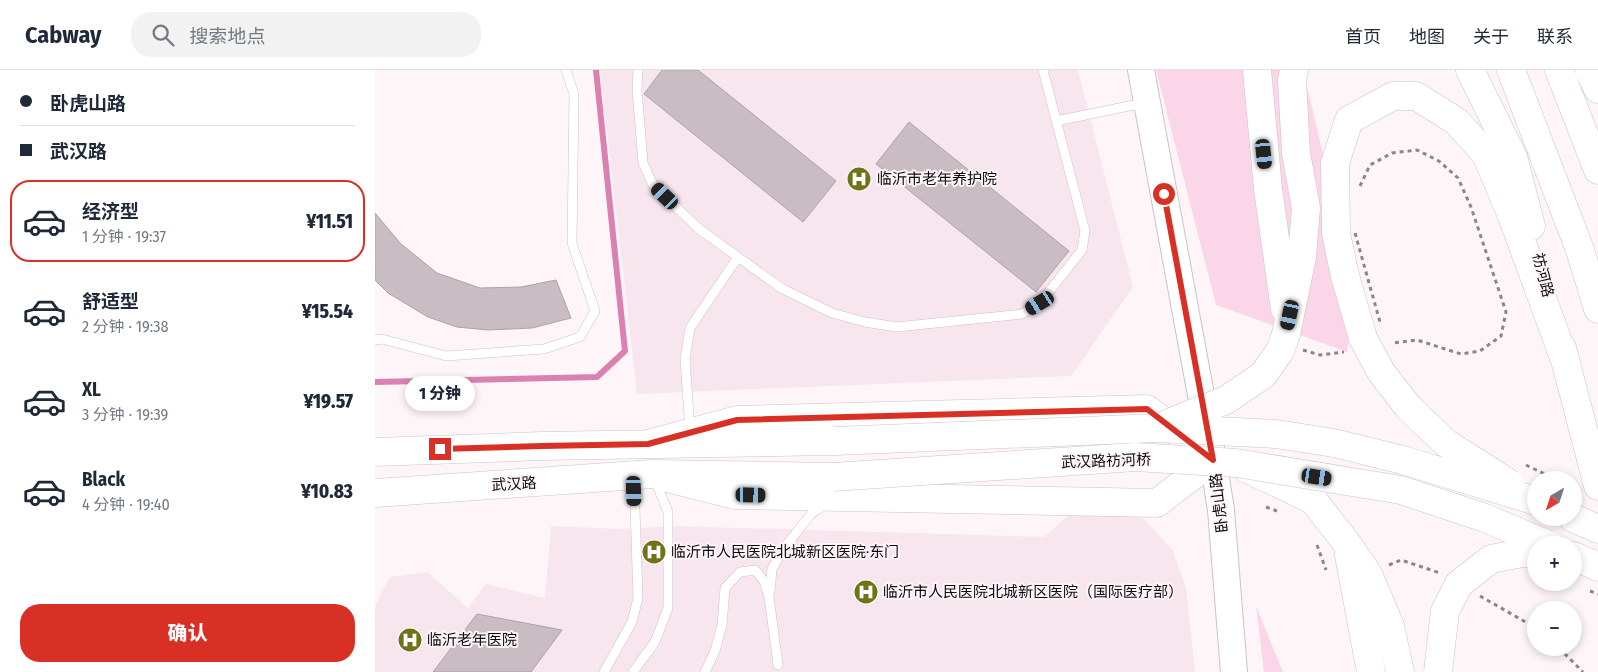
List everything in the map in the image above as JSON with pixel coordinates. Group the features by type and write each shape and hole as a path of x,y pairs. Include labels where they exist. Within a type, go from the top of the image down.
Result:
{"main road":[{"path":"1257,70 1268,189 1290,341"},
{"path":"1156,428 1226,400 1263,375 1280,351 1290,341 1302,257 1306,208 1296,153 1292,80 1294,70"},
{"name":"祊河路","path":"1470,70 1513,157 1598,486"},
{"path":"1511,70 1580,250 1598,309"},
{"path":"1559,70 1598,170"},
{"path":"1589,70 1598,89"},
{"path":"1527,495 1446,443 1409,408 1381,372 1345,276 1336,233 1335,163 1349,120 1393,96 1416,96 1456,121 1486,154 1512,216 1567,366"},
{"path":"375,452 648,444 737,420 1147,409 1225,461 1313,500 1369,574 1390,626 1400,672"},
{"name":"武汉路祊河桥","path":"648,444 834,441 1156,428 1276,434 1334,443 1403,460 1527,498"},
{"name":"武汉路祊河桥","path":"643,474 837,487 1135,457 1225,461 1401,490 1485,518 1528,536"},
{"path":"837,487 1157,503 1225,461"},
{"name":"武汉路","path":"375,493 643,474"},
{"path":"1583,522 1598,529"},
{"path":"1346,542 1371,672"},
{"path":"1438,672 1445,611 1459,584 1491,559 1527,553"},
{"path":"1582,559 1598,566"}],"street":[{"name":"卧虎山路","path":"1141,70 1225,461 1221,510 1234,672"}],"lane":[{"path":"375,340 382,339 447,356 544,349 580,337 595,311 572,243 574,94 566,70"},
{"path":"638,70 637,90 643,163 653,185 699,229 781,288 832,313 865,322 897,327 1022,314 1040,303 1082,250 1085,231 1043,70"},
{"path":"1056,121 1147,102"},
{"path":"690,433 685,359 690,328 738,257"},
{"path":"604,672 632,622 638,598 643,474"},
{"path":"633,672 655,642 668,608 668,512 643,474"},
{"path":"769,597 772,569 784,548 812,513 837,487"},
{"path":"705,672 715,651 722,625 725,588 740,572 755,570 764,581 769,597 778,665"}],"path":[{"path":"1290,341 1320,355 1369,341 1417,340 1461,354 1480,351 1501,336 1506,312 1471,207 1458,178 1439,161 1417,150 1392,153 1370,165 1359,188"},
{"path":"1355,233 1369,341"},
{"path":"1522,464 1537,471"},
{"path":"1266,507 1284,514"},
{"path":"1311,538 1317,545 1326,571"},
{"path":"1567,656 1583,672"}],"shaded area":[{"name":"临沂市老年养护院","path":"600,70 1078,70 1133,287 1071,376 637,394"},
{"path":"1156,70 1303,70 1356,293 1347,352 1216,305"},
{"name":"临沂市人民医院北城新区医院（国际医疗部）","path":"1077,508 1138,513 1172,549 1186,587 1195,672 375,672 375,606 390,577 427,572 468,608 486,584 545,598 551,526 620,529 674,526 1044,537"},
{"path":"1256,606 1283,672 1264,672"}],"building":[{"path":"662,70 698,70 836,181 803,222 644,94"},
{"path":"909,122 1069,251 1036,292 876,164"},
{"path":"375,213 401,244 437,273 480,288 521,287 556,280 571,318 532,328 488,330 457,327 428,317 388,293 375,280"},
{"path":"477,614 562,630 531,672 433,672"}],"waterway":[{"path":"375,382 597,377 625,351 596,70"}],"place":[{"name":"临沂市老年养护院","path":"859,179"},
{"name":"临沂市人民医院北城新区医院·东门","path":"654,552"},
{"name":"临沂市人民医院北城新区医院（国际医疗部）","path":"866,592"},
{"name":"临沂老年医院","path":"410,640"}],"route":[{"path":"440,449 648,444 737,420 1147,409 1213,460 1164,194"}]}
